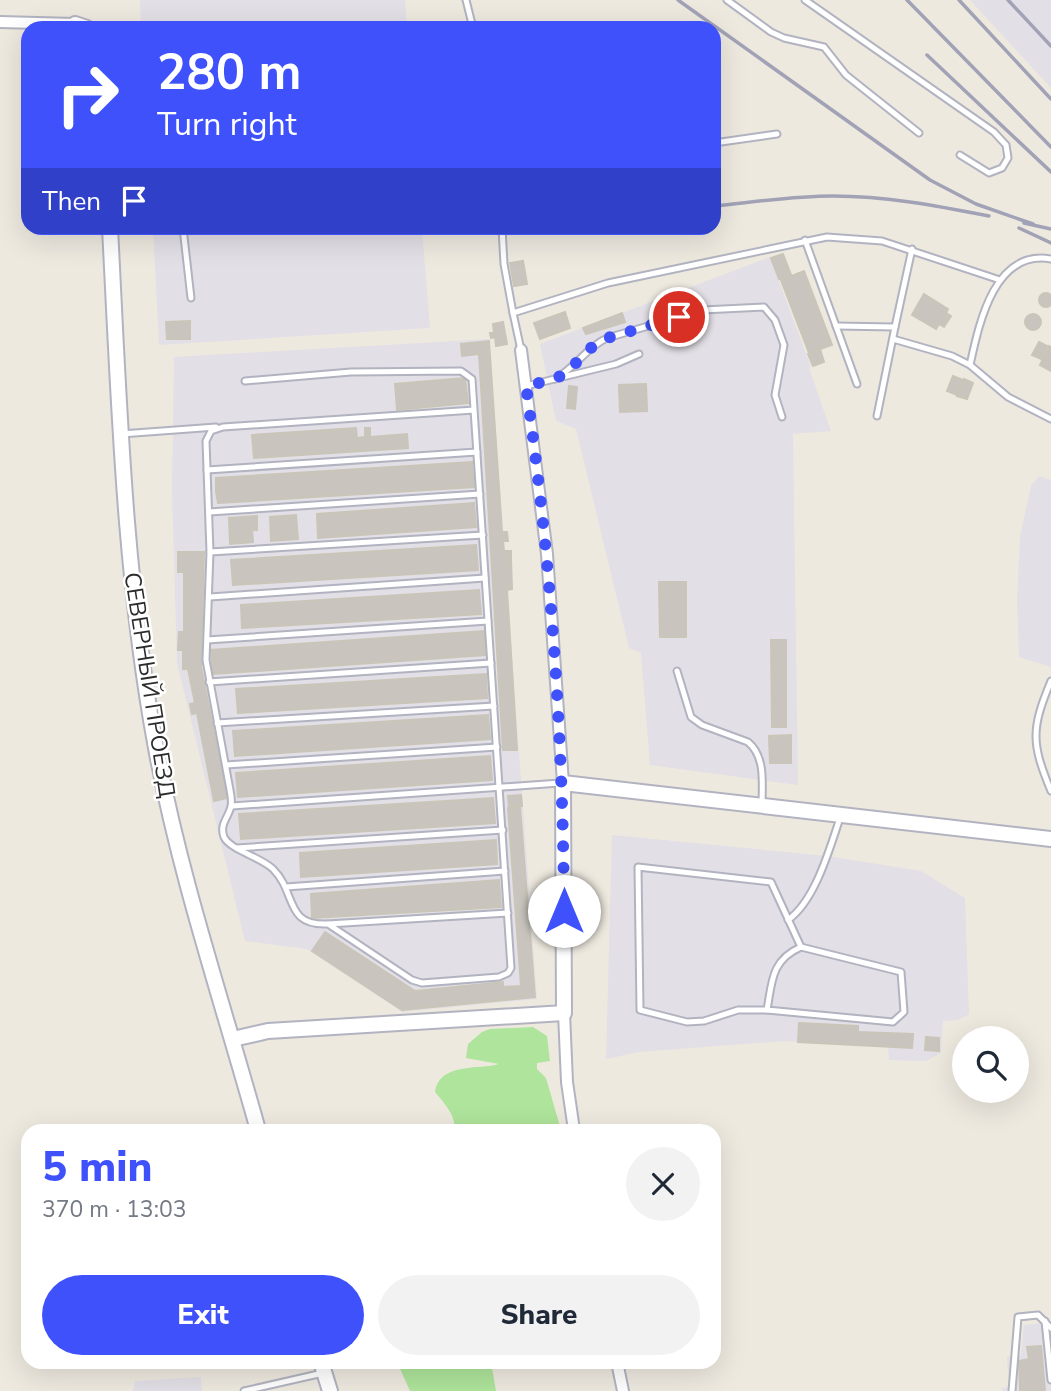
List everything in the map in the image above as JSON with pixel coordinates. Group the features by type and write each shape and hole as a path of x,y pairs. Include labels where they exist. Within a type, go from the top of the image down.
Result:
{"street":[{"path":"0,22 21,23"},
{"name":"СЕВЕРНЫЙ ПРОЕЗД","path":"110,235 132,576 156,747 173,829 256,1124"},
{"path":"521,350 547,554 563,783 564,1013 567,1082 573,1124"},
{"path":"563,783 1051,839"},
{"path":"233,1039 268,1031 564,1013"},
{"path":"324,1369 330,1391"},
{"path":"618,1369 623,1391"}],"lane":[{"path":"466,0 471,21"},
{"path":"727,0 777,35 824,47 846,75 919,132"},
{"path":"805,0 999,136 1006,145 1009,158 1002,169 989,173 960,155"},
{"path":"721,142 777,134"},
{"path":"184,235 191,298"},
{"path":"502,235 504,264 521,350"},
{"path":"513,313 585,289 805,240 854,237 912,249 1000,280"},
{"path":"805,240 857,384"},
{"path":"877,416 912,249"},
{"path":"970,365 982,314 1000,280 1024,261 1040,257 1051,259"},
{"path":"555,379 575,365 593,346 607,338 703,310 758,305 764,307 775,320 784,345 775,395 782,417"},
{"path":"836,326 895,327"},
{"path":"892,340 952,356 970,365 1008,397 1051,419"},
{"path":"526,386 616,364 639,354"},
{"path":"246,381 351,372 461,371 472,379 511,968 508,973 499,977 422,983 412,980 328,925"},
{"path":"121,434 474,410"},
{"path":"223,427 208,435 210,597 207,640 209,682 232,806 223,830 228,842 268,864 286,887 294,908 303,921 315,925 508,913"},
{"path":"207,470 477,452"},
{"path":"209,512 480,494"},
{"path":"210,552 483,536"},
{"path":"210,597 485,578"},
{"path":"207,640 488,621"},
{"path":"209,682 491,663"},
{"path":"677,671 691,717 702,725 748,742 754,747 761,763 762,805"},
{"path":"1051,681 1037,714 1035,739 1041,766 1051,791"},
{"path":"218,723 494,706"},
{"path":"226,765 497,747"},
{"path":"232,806 563,783"},
{"path":"789,919 801,911 827,856 842,814"},
{"path":"237,848 503,830"},
{"path":"767,1010 770,981 775,968 793,950 801,947 901,972 904,1012 893,1022 767,1010 738,1010 704,1021 687,1022 640,1010 638,867 771,882 801,947"},
{"path":"286,887 505,872"},
{"path":"1012,1391 1018,1317 1038,1315 1051,1328"},
{"path":"1045,1321 1051,1376"},
{"path":"244,1391 316,1369"}],"shaded area":[{"path":"140,0 405,0 406,21 141,21"},
{"path":"970,0 1051,0 1051,88"},
{"path":"153,235 423,235 430,328 159,345"},
{"path":"770,257 811,367 809,368 831,431 793,434 798,785 650,765 641,653 629,648 576,429 556,421 540,344"},
{"path":"489,339 537,999 402,1012 307,949 245,941 177,663 172,490 174,357"},
{"path":"1039,476 1051,480 1051,667 1019,657 1017,600 1020,537 1031,486"},
{"path":"612,835 827,856 921,871 965,898 969,1014 958,1020 943,1021 941,1053 926,1061 889,1060 888,1047 784,1041 639,1052 606,1059"},
{"path":"1051,1322 1051,1391 1003,1391 1002,1388 1009,1387 1007,1357 1021,1355 1024,1325"},
{"path":"201,1377 202,1391 133,1391 135,1381"}],"green space":[{"path":"533,1027 547,1036 550,1061 537,1063 537,1069 546,1078 559,1124 454,1124 451,1114 435,1092 438,1082 444,1076 461,1069 499,1064 466,1058 468,1044 490,1029"},
{"path":"400,1369 492,1369 496,1391 410,1391"}],"building":[{"path":"783,254 791,275 779,279 771,258"},
{"path":"523,261 527,284 514,286 510,263"},
{"path":"804,271 832,345 809,353 781,280"},
{"path":"924,294 948,309 946,313 951,316 944,327 939,324 936,329 912,315"},
{"path":"1041,295 1051,295 1051,305 1041,305"},
{"path":"565,312 570,328 540,339 534,323"},
{"path":"622,313 625,322 586,334 583,328"},
{"path":"1033,314 1041,322 1033,330 1025,322"},
{"path":"190,321 190,339 167,339 166,322"},
{"path":"503,322 507,344 496,346 495,337 491,338 490,333 494,333 493,324"},
{"path":"489,341 502,532 507,532 508,541 503,541 504,551 511,551 512,589 507,590 517,750 503,750 479,354 462,356 461,344"},
{"path":"1039,342 1047,346 1041,359 1032,355"},
{"path":"1049,346 1051,347 1051,371 1040,365"},
{"path":"820,349 824,362 813,366 808,354"},
{"path":"953,376 963,380 957,395 947,391"},
{"path":"465,378 468,403 397,410 395,384"},
{"path":"964,379 973,383 967,399 957,396"},
{"path":"646,384 647,411 620,412 619,385"},
{"path":"569,386 577,387 575,409 567,408"},
{"path":"356,428 357,438 365,437 365,428 370,428 370,437 407,434 408,448 254,458 252,435"},
{"path":"472,462 474,487 218,503 216,492 216,478"},
{"path":"474,503 476,527 318,538 317,514"},
{"path":"296,515 298,539 271,541 270,517"},
{"path":"257,516 257,530 252,530 253,542 230,544 229,518"},
{"path":"476,545 478,570 233,585 231,560"},
{"path":"178,552 204,552 201,667 227,798 214,801 197,713 192,714 190,704 195,703 188,669 183,669 183,650 178,650 179,632 184,632 184,572 178,572"},
{"path":"659,582 686,582 686,637 660,637"},
{"path":"479,590 481,614 242,628 241,605"},
{"path":"484,631 485,655 213,674 211,650"},
{"path":"771,640 786,640 786,727 772,727"},
{"path":"486,674 487,698 238,713 236,689"},
{"path":"488,715 490,739 235,756 233,731"},
{"path":"791,735 791,763 770,763 769,736"},
{"path":"490,756 492,780 238,797 236,773"},
{"path":"521,795 522,806 509,807 508,796"},
{"path":"493,798 495,823 241,839 239,814"},
{"path":"520,807 535,997 402,1010 312,951 325,932 415,991 503,982 503,987 521,986 508,808"},
{"path":"496,840 497,864 301,877 300,853"},
{"path":"499,880 501,907 312,918 311,894"},
{"path":"799,1023 858,1026 858,1032 913,1034 912,1048 798,1042"},
{"path":"926,1037 939,1038 939,1051 925,1050"},
{"path":"1041,1346 1045,1391 1020,1391 1019,1361 1029,1359 1027,1347"}],"railway":[{"path":"678,0 707,21"},
{"path":"907,0 1051,147"},
{"path":"959,0 1051,99"},
{"path":"1008,0 1051,46"},
{"path":"721,31 930,180 976,204 1033,224"},
{"path":"927,55 1051,172"},
{"path":"721,205 803,197 853,196 912,202 989,216"},
{"path":"1024,223 1051,229"},
{"path":"1019,228 1051,243"}],"route":[{"path":"564,911 563,783 547,554 526,386 555,379 566,373 593,346 607,338 679,317"}]}
